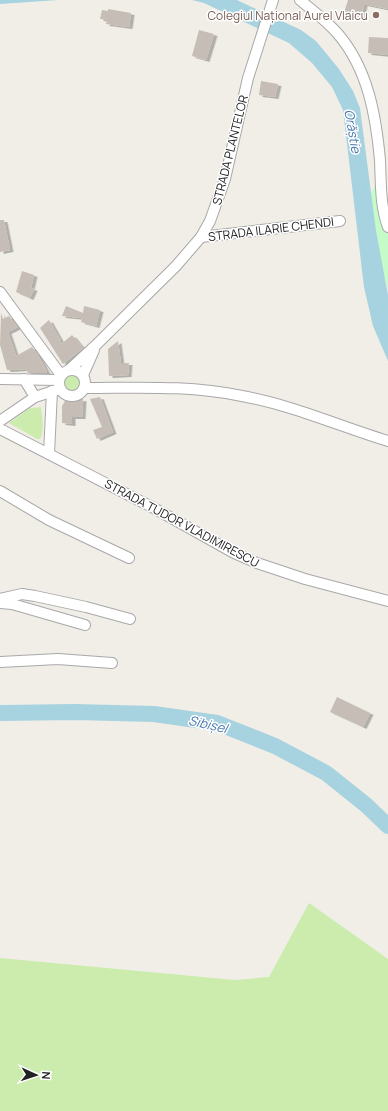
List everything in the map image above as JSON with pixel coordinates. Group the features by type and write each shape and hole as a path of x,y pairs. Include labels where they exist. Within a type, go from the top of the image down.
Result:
{"street":[{"path":"300,0 339,35 359,66 372,107 383,200 388,227"},
{"name":"STRADA PLANTELOR","path":"0,421 60,381 176,266 201,237 210,221 225,178 248,78 271,4"},
{"name":"STRADA ILARIE CHENDI","path":"201,237 340,221"},
{"path":"0,292 60,381 66,394 70,396 78,394 84,388 85,384 83,375 77,371 60,381 0,379"},
{"name":"STRADA PLANTELOR","path":"83,375 95,346"},
{"path":"24,380 35,397"},
{"path":"49,454 60,381"},
{"path":"84,388 176,387 220,392 272,403 388,441"},
{"name":"STRADA TUDOR VLADIMIRESCU","path":"0,429 257,563 305,579 388,601"},
{"path":"0,491 49,520 129,558"},
{"path":"0,599 22,594 35,596 130,619"},
{"path":"0,603 25,607 85,625"},
{"path":"0,662 58,659 112,663"}],"green space":[{"path":"376,183 388,233 388,289 374,235 371,194"},
{"path":"74,373 81,381 80,386 76,391 66,390 63,387 62,382"},
{"path":"41,407 43,428 40,439 37,439 9,423 30,408"},
{"path":"309,903 388,959 388,1111 0,1111 0,958 235,980 269,977"}],"water":[{"path":"0,0 58,0 0,4"},
{"name":"Orăștie","path":"192,0 237,0 301,30 316,41 339,69 353,91 360,108 376,231 388,295 388,361 373,326 364,287 343,110 332,87 312,63 289,43 204,3"}],"building":[{"path":"348,0 388,0 388,9 364,4 362,16 344,13"},
{"path":"108,9 131,13 129,27 106,24 107,20 100,19 102,10 108,11"},
{"path":"199,30 214,34 206,60 192,56"},
{"path":"369,37 388,38 388,55 368,53"},
{"path":"261,81 278,84 275,97 259,95"},
{"path":"0,220 4,220 10,250 0,252"},
{"path":"22,271 34,275 31,288 34,289 30,298 16,292"},
{"path":"66,306 83,313 84,306 100,310 96,326 81,322 82,318 62,316"},
{"path":"1,313 3,319 9,316 18,327 8,332 16,356 32,347 47,372 28,373 26,369 7,370 0,345"},
{"path":"49,320 61,341 60,345 72,335 83,348 63,364 40,328"},
{"path":"118,341 121,363 129,363 128,375 109,376 108,349"},
{"path":"100,397 113,432 97,439 93,430 102,427 90,399"},
{"path":"83,399 82,417 72,417 72,424 62,423 62,406 65,401"},
{"path":"337,697 370,713 363,727 330,712"}],"waterway":[{"name":"Sibișel","path":"0,713 75,712 154,714 217,723 275,746 326,773 366,805 388,826"}],"place":[{"name":"Colegiul Național Aurel Vlaicu","path":"376,15"}]}
